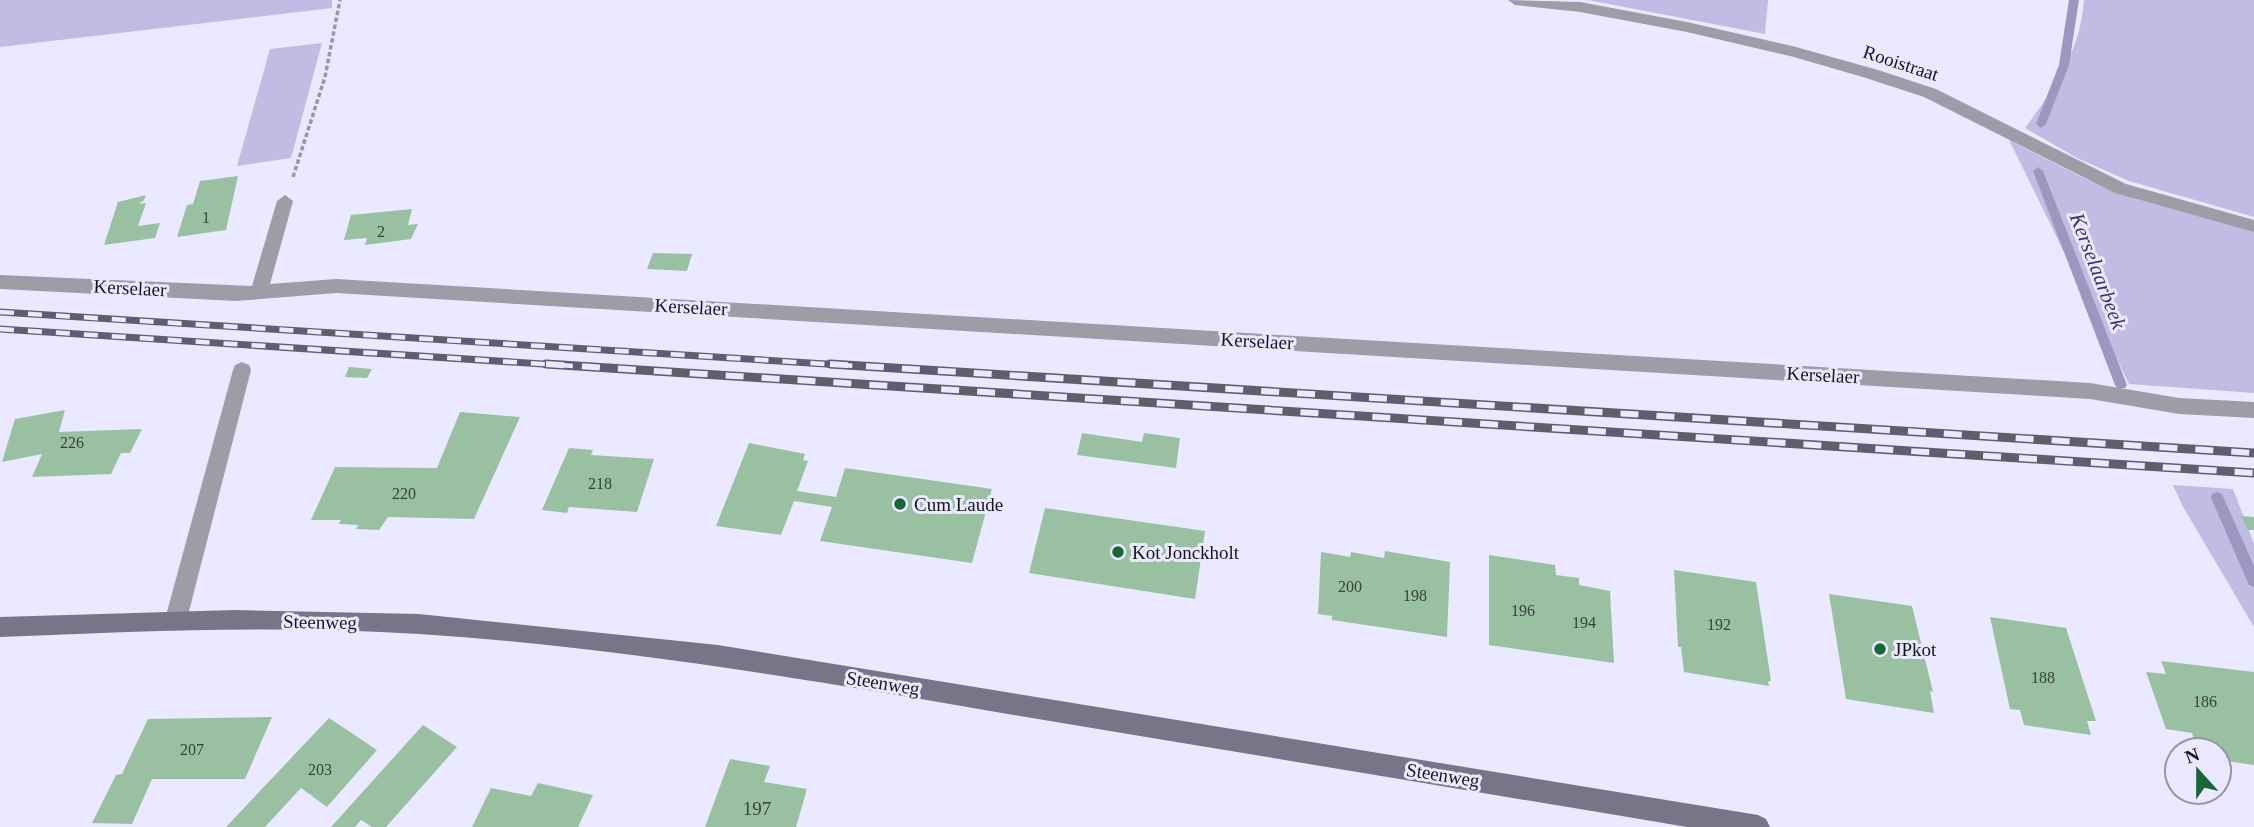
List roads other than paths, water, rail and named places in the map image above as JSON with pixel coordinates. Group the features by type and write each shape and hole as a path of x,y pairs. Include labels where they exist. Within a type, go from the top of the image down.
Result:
{"main road":[{"name":"Steenweg","path":"0,627 176,620 376,622 544,635 718,655 1758,827"}],"street":[{"name":"Rooistraat","path":"1515,0 1580,8 1687,27 1796,52 1872,74 1930,93 2121,189 2254,226"},
{"path":"259,291 285,201"},
{"name":"Kerselaer","path":"0,282 236,294 336,286 417,290 2090,391 2179,406 2254,410"},
{"path":"176,620 242,370"}],"waterway":[{"name":"Kerselaarbeek","path":"2041,124 2064,65 2074,0"},
{"name":"Kerselaarbeek","path":"2038,171 2121,385"},
{"name":"Kerselaarbeek","path":"2217,498 2254,581"}],"railway":[{"path":"0,312 858,366"},
{"path":"0,329 574,366"},
{"path":"546,364 2254,473"},
{"path":"830,364 2254,453"}],"place":[{"name":"Cum Laude","path":"900,504"},
{"name":"Kot Jonckholt","path":"1118,552"},
{"name":"JPkot","path":"1880,649"}]}
